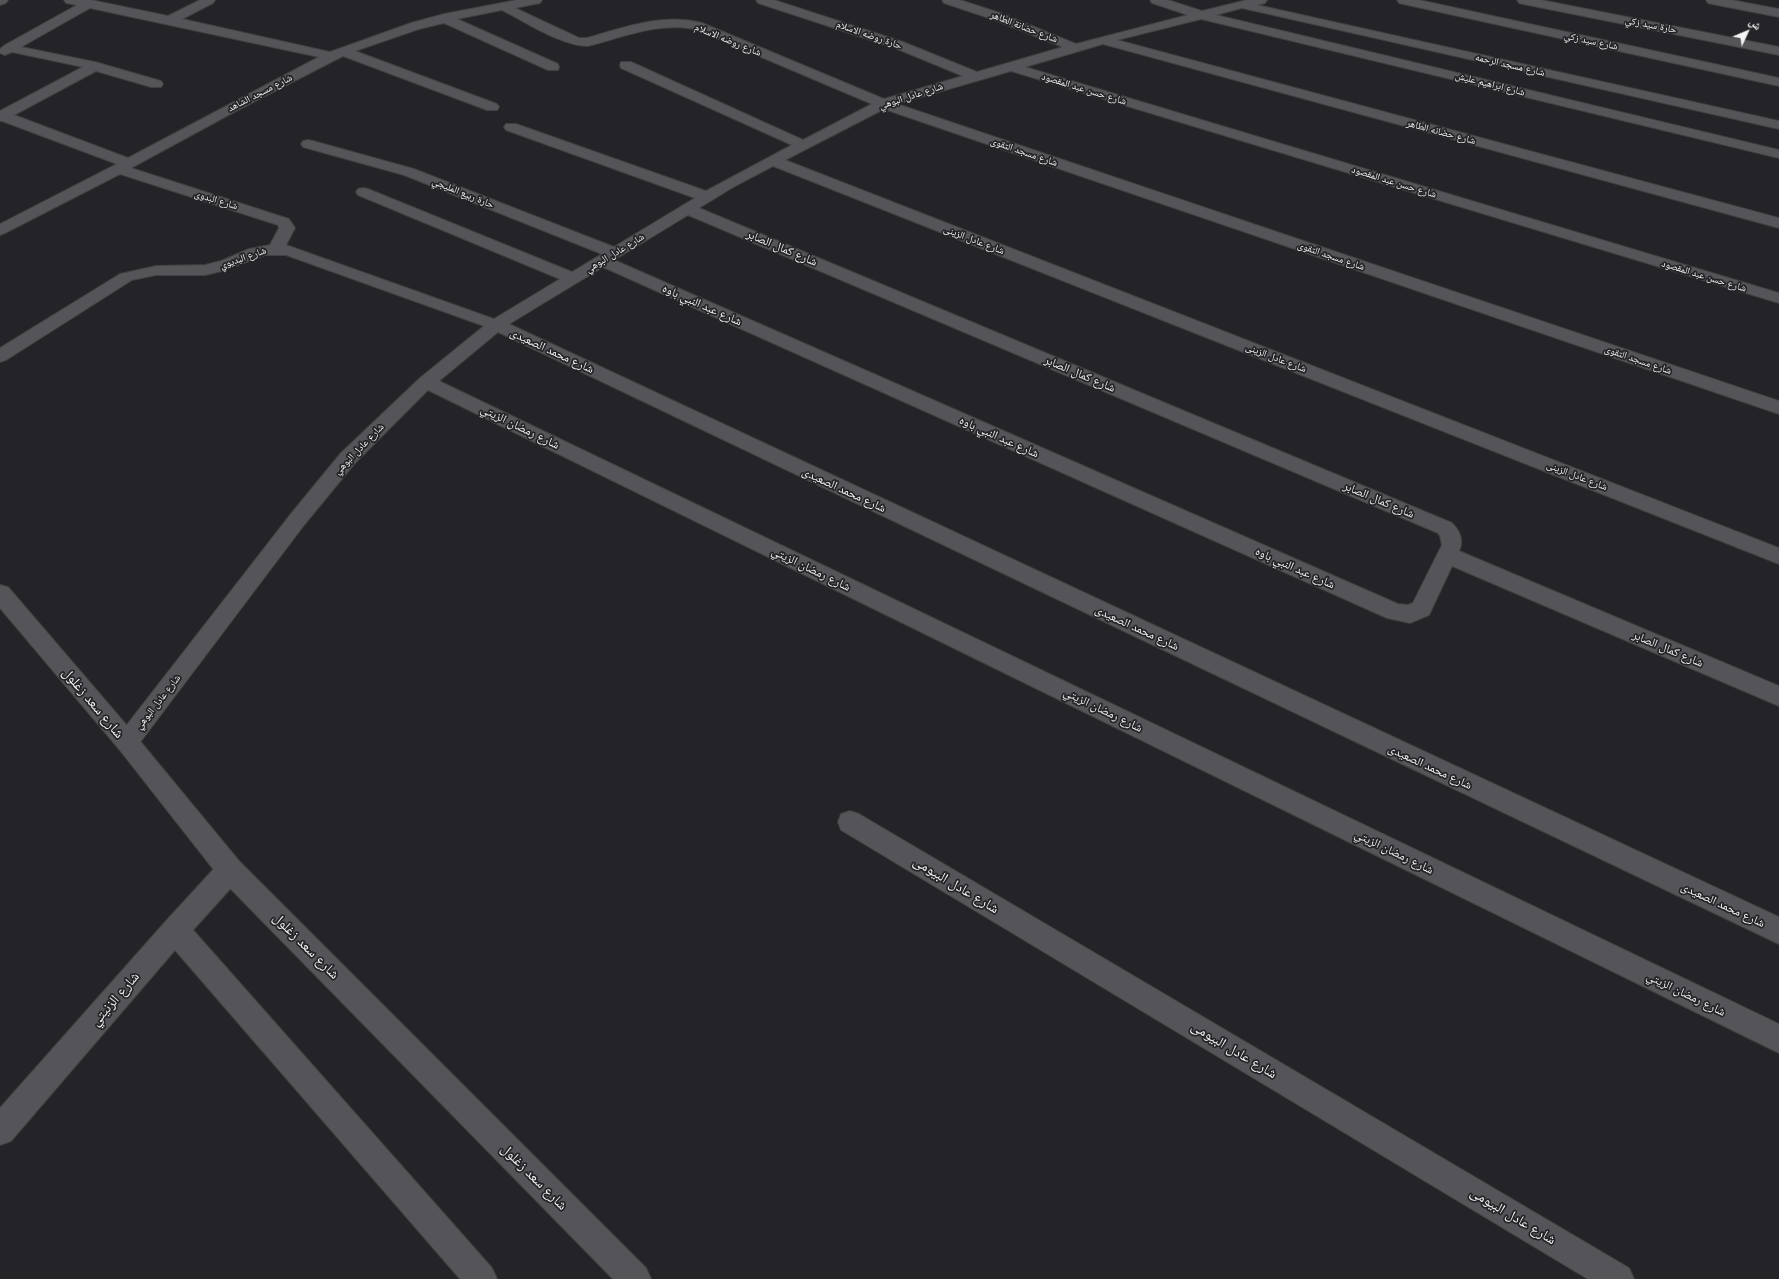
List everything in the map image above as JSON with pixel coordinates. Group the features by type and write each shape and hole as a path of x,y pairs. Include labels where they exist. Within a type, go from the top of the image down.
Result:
{"street":[{"path":"70,0 337,54 492,107"},
{"path":"170,20 209,0"},
{"name":"شارع مسجد الشاهد","path":"0,230 124,167 229,109 337,54 386,35 444,18 536,0"},
{"name":"حارة روضه الاسلام","path":"762,0 899,45 974,76"},
{"name":"شارع حضانة الطاهر","path":"948,0 996,16 1076,48"},
{"path":"1156,0 1201,15"},
{"name":"شارع عادل البوهي","path":"127,742 297,520 348,458 426,382 496,325 707,197 883,104 974,76 1102,40 1261,0"},
{"name":"شارع سيد زكي","path":"1403,0 1779,82"},
{"name":"حارة سيد زكي","path":"1523,0 1779,51"},
{"path":"1712,0 1779,13"},
{"path":"5,50 89,3"},
{"name":"شارع مسجد الرحمه","path":"1242,4 1779,125"},
{"name":"شارع روضه الاسلام","path":"503,6 577,42 588,42 657,23 671,22 692,25 883,104"},
{"name":"شارع ابراهيم عليش","path":"1201,15 1779,154"},
{"path":"444,18 553,67"},
{"name":"شارع حضانه الطاهر","path":"1102,40 1779,223"},
{"path":"5,50 95,66 156,84"},
{"path":"626,65 803,145"},
{"path":"2,116 95,66"},
{"name":"شارع حسن عبد المقصود","path":"1009,66 1779,298"},
{"name":"شارع مسجد التقوى","path":"883,104 1779,408"},
{"path":"2,116 124,167"},
{"path":"511,127 707,197"},
{"name":"حارة ربيع المليجي","path":"308,144 409,172 608,257"},
{"name":"شارع عادل الزينى","path":"773,161 1779,556"},
{"name":"شارع البدوى","path":"124,167 284,222 287,228 276,248"},
{"path":"363,192 572,278"},
{"name":"شارع كمال الصابر","path":"688,209 1445,528 1452,539 1452,545 1421,609 1410,614 1395,612"},
{"name":"شارع البديوي","path":"0,356 136,273 157,270 205,270 264,249 276,248 288,250 496,325"},
{"name":"شارع عبد النبي باوه","path":"608,257 1395,612"},
{"name":"شارع محمد الصعيدى","path":"496,325 1779,931"},
{"name":"شارع رمضان الزيتي","path":"426,382 1779,1039"},
{"name":"شارع كمال الصابر","path":"1447,555 1779,696"},
{"name":"شارع سعد زغلول","path":"0,593 127,742 230,870 636,1279"},
{"name":"شارع عادل البيومى","path":"850,822 1618,1279"},
{"name":"شارع الزنيتي","path":"0,1130 175,930 230,870"},
{"path":"175,930 481,1279"}]}
